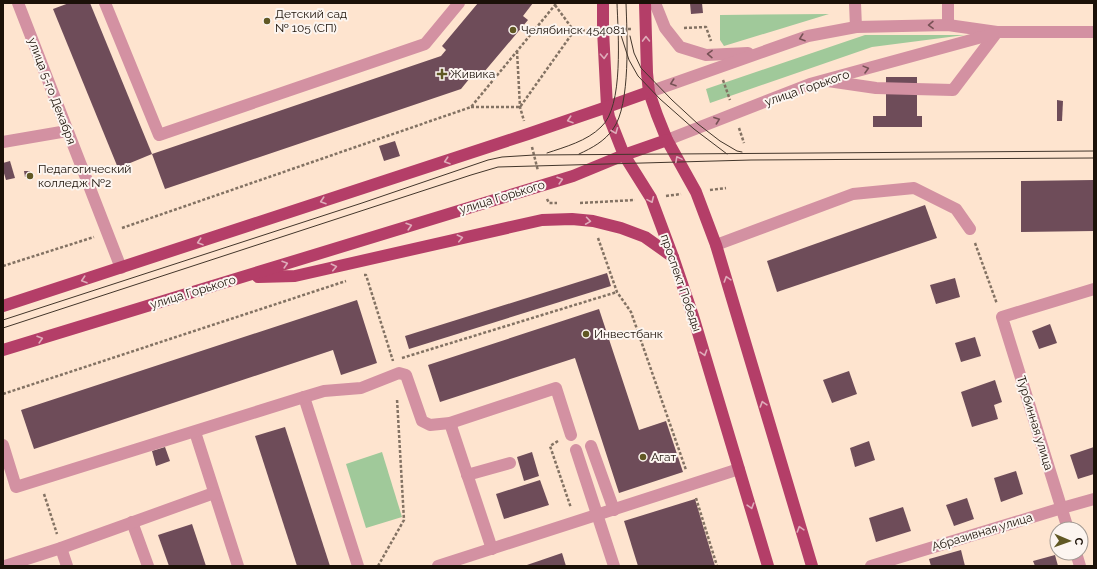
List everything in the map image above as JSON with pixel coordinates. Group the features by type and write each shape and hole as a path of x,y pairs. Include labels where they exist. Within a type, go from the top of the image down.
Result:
{"main road":[{"name":"проспект Победы","path":"602,3 607,108 609,117 624,155 651,198 673,257 693,316 768,566"},
{"path":"645,3 649,92 667,140 696,192 716,245 812,566"},
{"name":"улица Горького","path":"3,306 607,108 649,92"},
{"name":"улица Горького","path":"3,350 573,176 624,155 667,140"},
{"path":"240,278 295,276 542,220 572,218 593,221 621,228 645,237 673,257"}],"street":[{"name":"улица 5-го Декабря","path":"20,3 67,131 121,268"},
{"path":"105,3 159,135 425,44 459,3"},
{"name":"улица Горького","path":"655,3 665,28 680,46 706,55 763,52"},
{"path":"854,3 856,27"},
{"path":"948,3 948,25"},
{"name":"улица Горького","path":"649,92 808,36 856,27 948,25 998,32 1094,32"},
{"path":"823,81 876,88 953,90 998,32"},
{"name":"улица Горького","path":"667,140 810,84 998,32"},
{"path":"3,142 67,131"},
{"path":"716,245 853,194 914,188 956,209 970,229"},
{"path":"1002,317 1094,289"},
{"name":"Турбинная улица","path":"1002,317 1066,521"},
{"path":"3,445 16,487 324,391 361,388 399,373 406,375 422,421 430,425 450,423 556,388 571,435"},
{"path":"304,397 358,566"},
{"path":"450,423 492,549"},
{"path":"195,432 238,566"},
{"path":"591,446 614,510"},
{"path":"576,450 614,566"},
{"path":"467,475 510,463"},
{"path":"438,566 740,469"},
{"path":"5,566 61,548 214,493"},
{"name":"Абразивная улица","path":"871,566 1094,499"},
{"path":"132,522 148,566"},
{"path":"61,548 67,566"}],"path":[{"path":"471,107 555,3"},
{"path":"3,266 107,233 471,107 520,107 574,31"},
{"path":"588,203 617,292 631,312 691,485 717,566"},
{"path":"970,229 1002,317"},
{"path":"358,278 366,275 396,374 404,520 378,566"},
{"path":"3,394 350,280"},
{"path":"401,358 617,292"},
{"path":"571,435 550,446 576,522"},
{"path":"39,480 61,548"}],"green space":[{"path":"829,14 724,46 720,40 720,15"},
{"path":"865,35 965,35 872,47 710,103 706,89"},
{"path":"382,452 402,517 366,528 346,464"}],"building":[{"path":"69,3 90,3 152,154 118,168 53,9"},
{"path":"478,3 533,3 523,16 528,20 479,78 474,73 461,89 165,189 152,154 441,56 446,50 442,46"},
{"path":"690,3 702,3 703,13 691,14"},
{"path":"886,77 917,77 917,116 922,116 922,127 873,127 873,116 886,116"},
{"path":"1057,100 1063,101 1062,121 1057,121"},
{"path":"395,141 400,156 384,161 379,146"},
{"path":"10,161 15,178 6,180 3,170 3,163"},
{"path":"24,171 30,171 30,176 25,177"},
{"path":"1094,180 1094,231 1021,232 1021,181"},
{"path":"925,205 937,238 777,292 767,261"},
{"path":"607,273 611,286 409,349 405,336"},
{"path":"955,278 960,297 936,304 930,285"},
{"path":"357,300 377,363 341,375 333,350 34,449 21,410"},
{"path":"599,309 639,430 666,421 683,472 619,493 575,358 440,402 428,365"},
{"path":"1050,324 1057,343 1039,349 1032,331"},
{"path":"975,337 981,356 961,362 955,343"},
{"path":"849,371 857,394 832,403 823,380"},
{"path":"995,380 1002,402 994,405 998,419 972,427 961,392"},
{"path":"285,427 330,566 297,566 255,436"},
{"path":"869,441 875,460 855,467 850,448"},
{"path":"165,447 170,461 156,466 152,451"},
{"path":"1094,447 1094,474 1078,479 1070,455"},
{"path":"532,452 539,476 524,481 517,457"},
{"path":"1016,471 1023,494 1001,502 994,478"},
{"path":"540,480 549,505 504,519 496,494"},
{"path":"967,498 974,519 954,526 946,505"},
{"path":"695,499 715,566 638,566 624,521"},
{"path":"903,507 911,531 876,542 869,518"},
{"path":"192,524 206,566 169,566 158,535"},
{"path":"961,550 965,566 931,566 929,559"},
{"path":"562,553 566,566 524,566"},
{"path":"1049,557 1049,561 1057,561 1058,566 1035,566 1033,561"}],"tram line":[{"path":"547,153 576,143 589,136 601,127 608,117 613,103 618,69 617,3"},
{"path":"579,154 602,141 613,129 619,118 623,104 627,69 626,3"},
{"path":"618,26 629,60 638,76 660,99 694,129 727,154"},
{"path":"630,36 634,53 641,68 698,124 720,141 737,151 742,152"},
{"path":"3,320 362,203 488,160 502,157 534,155 1094,151"},
{"path":"3,328 498,167 751,160 1094,158"}],"place":[{"name":"Детский сад № 105 (СП)","path":"267,21"},
{"name":"Челябинск 454081","path":"513,30"},
{"name":"Живика","path":"442,74"},
{"name":"Педагогический колледж №2","path":"30,176"},
{"name":"Инвестбанк","path":"586,334"},
{"name":"Агат","path":"643,457"}]}
